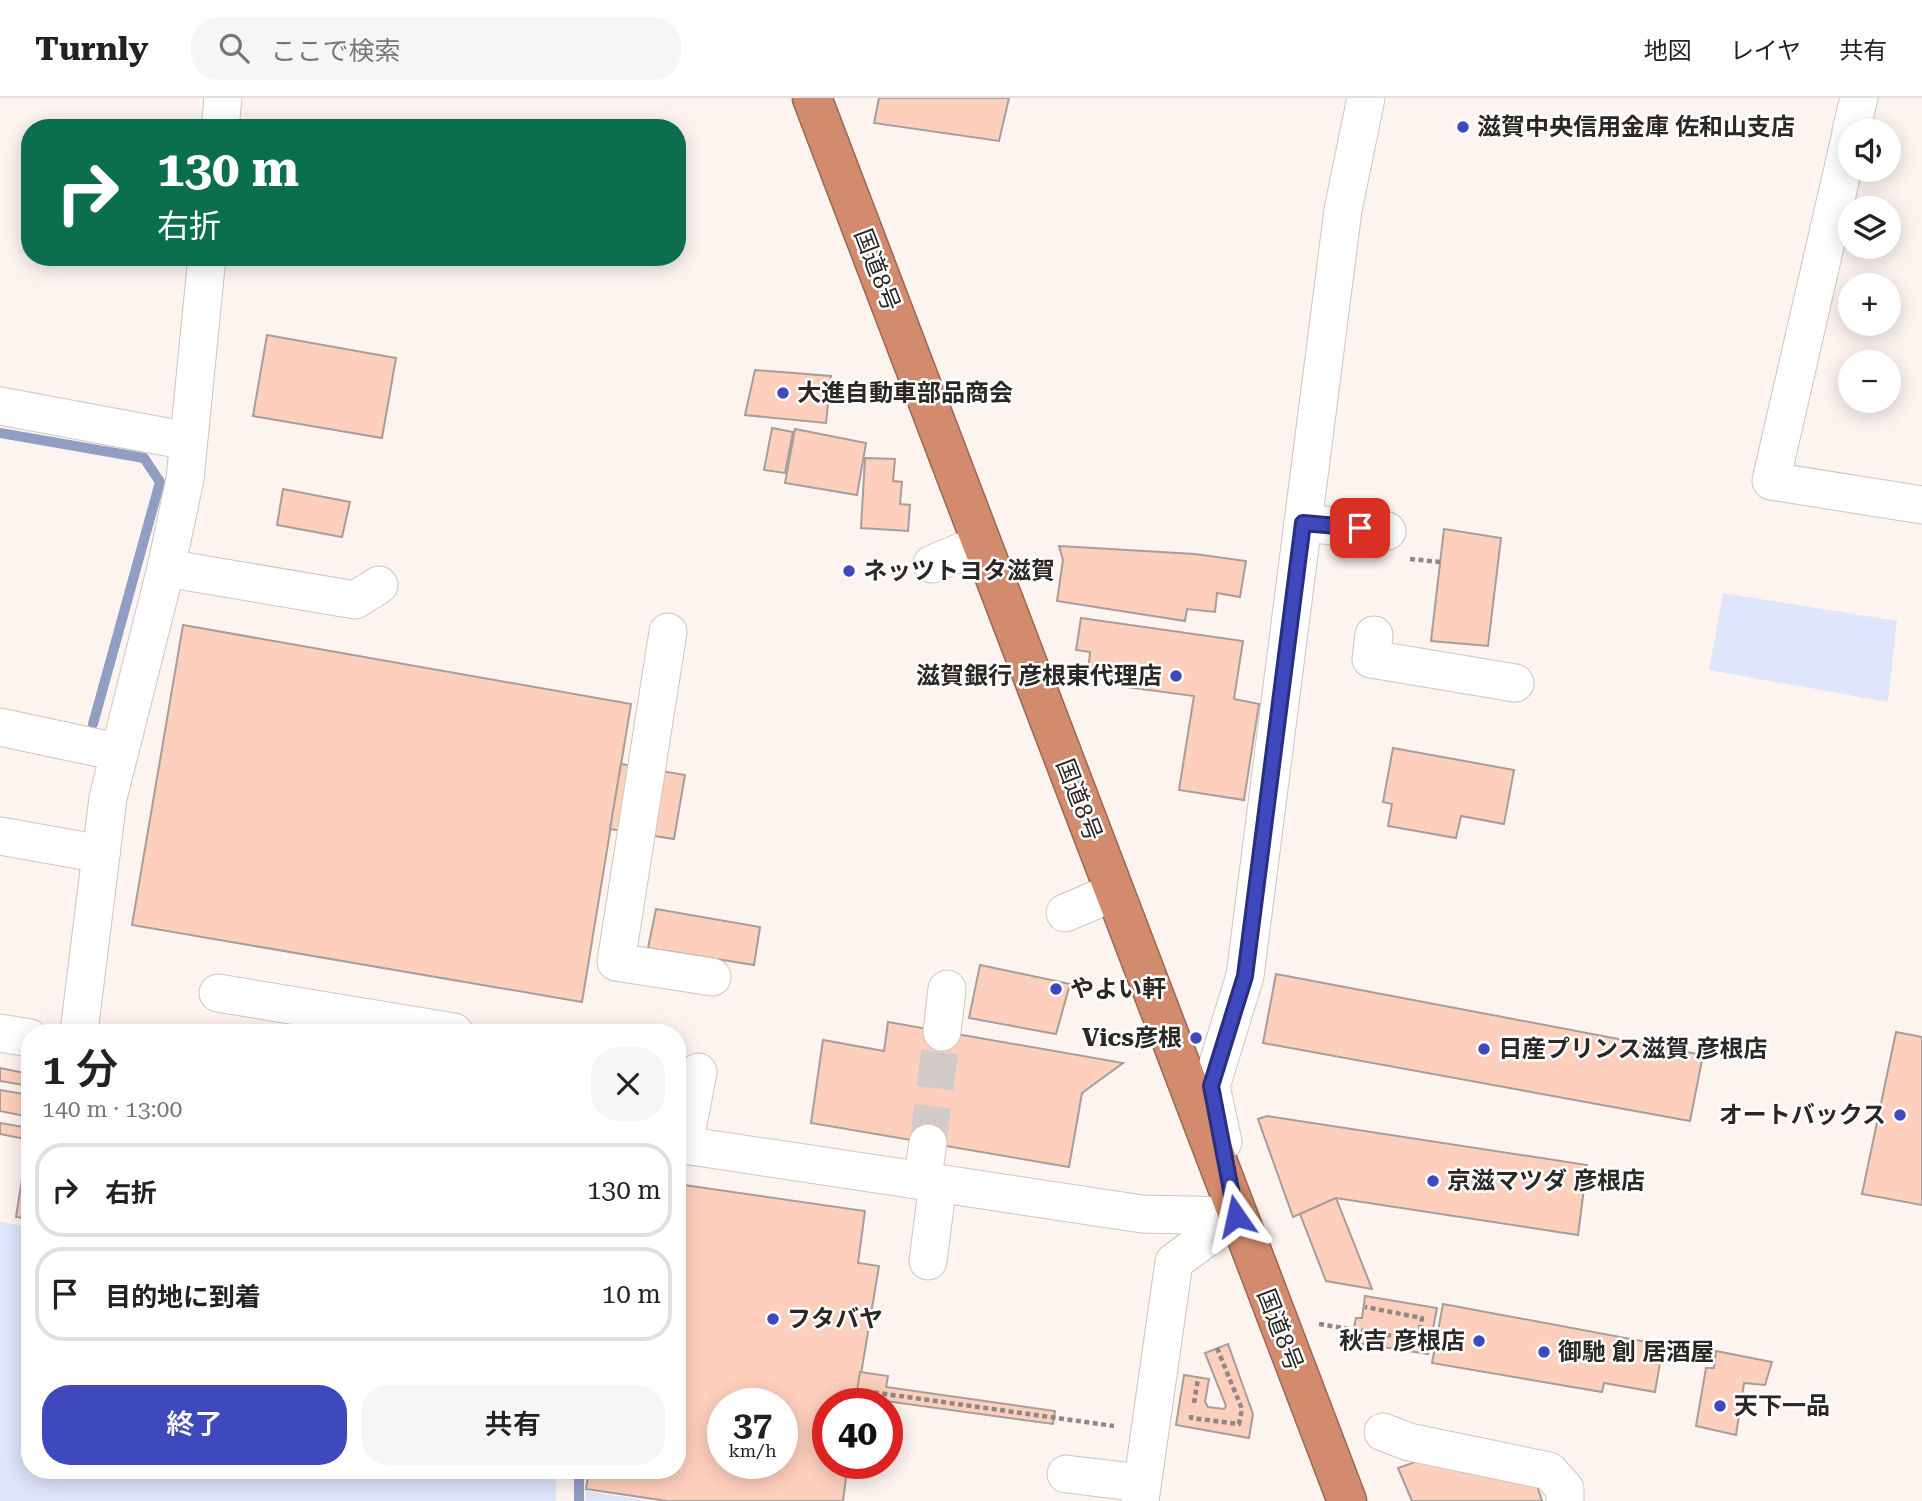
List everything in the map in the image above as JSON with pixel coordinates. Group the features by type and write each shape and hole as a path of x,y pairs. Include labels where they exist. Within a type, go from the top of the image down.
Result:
{"highway":[{"name":"国道8号","path":"812,98 1236,1216 1347,1501"}],"street":[{"path":"221,119 223,98"},
{"path":"1236,1216 1211,1086 1245,976 1295,710 1303,523 1343,210 1366,98"},
{"path":"1854,119 1859,98"},
{"path":"1840,182 1772,481 1922,505"},
{"path":"80,1024 101,854 117,752 166,568 194,432 206,266"},
{"path":"0,406 194,432"},
{"path":"1303,523 1387,531"},
{"path":"932,564 981,544"},
{"path":"166,568 355,600 379,585"},
{"path":"668,632 616,962 712,976"},
{"path":"1374,635 1371,659 1515,683"},
{"path":"0,727 117,752"},
{"path":"0,835 101,854"},
{"path":"1065,913 1114,892"},
{"path":"942,1032 947,989"},
{"path":"218,993 406,1024"},
{"path":"0,1033 21,1036"},
{"path":"686,1123 698,1072"},
{"path":"928,1143 928,1261"},
{"path":"686,1145 1142,1214 1236,1216"},
{"path":"1066,1474 1141,1492 1174,1262 1236,1216"},
{"path":"1383,1432 1409,1442 1549,1471 1565,1489 1565,1501"}],"path":[{"path":"1318,1324 1418,1340 1422,1318 1365,1307"},
{"path":"1199,1378 1191,1418 1239,1424 1242,1409 1217,1348"},
{"path":"903,1397 1115,1427"}],"shaded area":[{"path":"1723,593 1897,621 1888,702 1709,670"},
{"path":"0,1222 21,1226 21,1479 556,1479 556,1501 0,1501"},
{"path":"586,1491 650,1501 586,1501"}],"building":[{"path":"879,98 1009,98 999,141 874,123"},
{"path":"267,335 396,358 382,438 253,416"},
{"path":"755,370 831,376 826,423 745,415"},
{"path":"772,428 793,432 785,473 764,470"},
{"path":"795,429 866,443 857,495 785,483"},
{"path":"865,458 895,459 893,481 902,482 900,504 910,505 908,531 861,528"},
{"path":"283,489 350,502 342,537 277,525"},
{"path":"1444,529 1501,538 1488,646 1431,641"},
{"path":"1059,546 1195,554 1246,561 1240,597 1217,593 1215,612 1187,609 1185,621 1057,601 1063,560"},
{"path":"1081,618 1243,641 1234,699 1259,704 1244,800 1179,790 1194,696 1126,687 1128,678 1088,673 1090,652 1076,650"},
{"path":"183,625 631,704 582,1002 132,925"},
{"path":"1393,748 1514,770 1504,824 1461,816 1456,838 1388,826 1392,804 1383,802"},
{"path":"621,764 685,775 674,839 610,829"},
{"path":"656,909 760,927 754,965 648,948"},
{"path":"980,965 1070,984 1056,1034 969,1018"},
{"name":"日産プリンス滋賀 彦根店","path":"1276,974 1703,1055 1690,1121 1263,1043"},
{"path":"888,1022 1123,1063 1082,1093 1069,1167 811,1123 823,1040 884,1051"},
{"name":"オートバックス","path":"1896,1032 1922,1037 1922,1205 1862,1194"},
{"path":"0,1068 21,1072 21,1084 0,1081"},
{"path":"0,1090 21,1094 21,1115 0,1111"},
{"name":"京滋マツダ 彦根店","path":"1267,1116 1587,1165 1578,1235 1336,1198 1293,1217 1258,1119"},
{"path":"0,1123 21,1126 21,1138 0,1134"},
{"path":"21,1185 21,1218 16,1217"},
{"name":"フタバヤ","path":"686,1185 865,1211 858,1263 879,1266 859,1388 812,1388 812,1479 846,1479 843,1501 667,1501 586,1489 588,1479 686,1479"},
{"path":"1336,1198 1372,1289 1326,1281 1300,1214"},
{"path":"1365,1296 1437,1308 1428,1354 1351,1342 1356,1318 1362,1318"},
{"path":"1443,1304 1663,1345 1655,1392 1604,1383 1602,1392 1432,1363"},
{"path":"1228,1344 1253,1414 1249,1438 1176,1425 1184,1375 1209,1379 1205,1402 1208,1407 1224,1409 1226,1406 1205,1353"},
{"name":"天下一品","path":"1716,1351 1772,1362 1765,1385 1744,1383 1736,1435 1696,1426 1706,1368 1714,1368"},
{"path":"860,1372 888,1376 886,1387 893,1388 857,1388"},
{"path":"903,1389 1055,1411 1053,1424 903,1403"},
{"path":"1432,1456 1533,1474 1542,1501 1412,1501 1398,1468"}],"waterway":[{"path":"0,433 144,458 160,482 93,724"},
{"path":"579,1479 579,1501"}],"tunnel":[{"path":"928,1143 942,1032"}],"place":[{"name":"滋賀中央信用金庫 佐和山支店","path":"1463,127"},
{"name":"大進自動車部品商会","path":"783,393"},
{"name":"ネッツトヨタ滋賀","path":"849,571"},
{"name":"滋賀銀行 彦根東代理店","path":"1176,676"},
{"name":"やよい軒","path":"1056,989"},
{"name":"Vics彦根","path":"1196,1038"},
{"name":"日産プリンス滋賀 彦根店","path":"1484,1049"},
{"name":"オートバックス","path":"1900,1115"},
{"name":"京滋マツダ 彦根店","path":"1433,1181"},
{"name":"フタバヤ","path":"773,1319"},
{"name":"秋吉 彦根店","path":"1479,1341"},
{"name":"御馳 創 居酒屋","path":"1544,1352"},
{"name":"天下一品","path":"1720,1406"}],"route":[{"path":"1236,1216 1211,1086 1245,976 1303,523 1360,528"}]}
